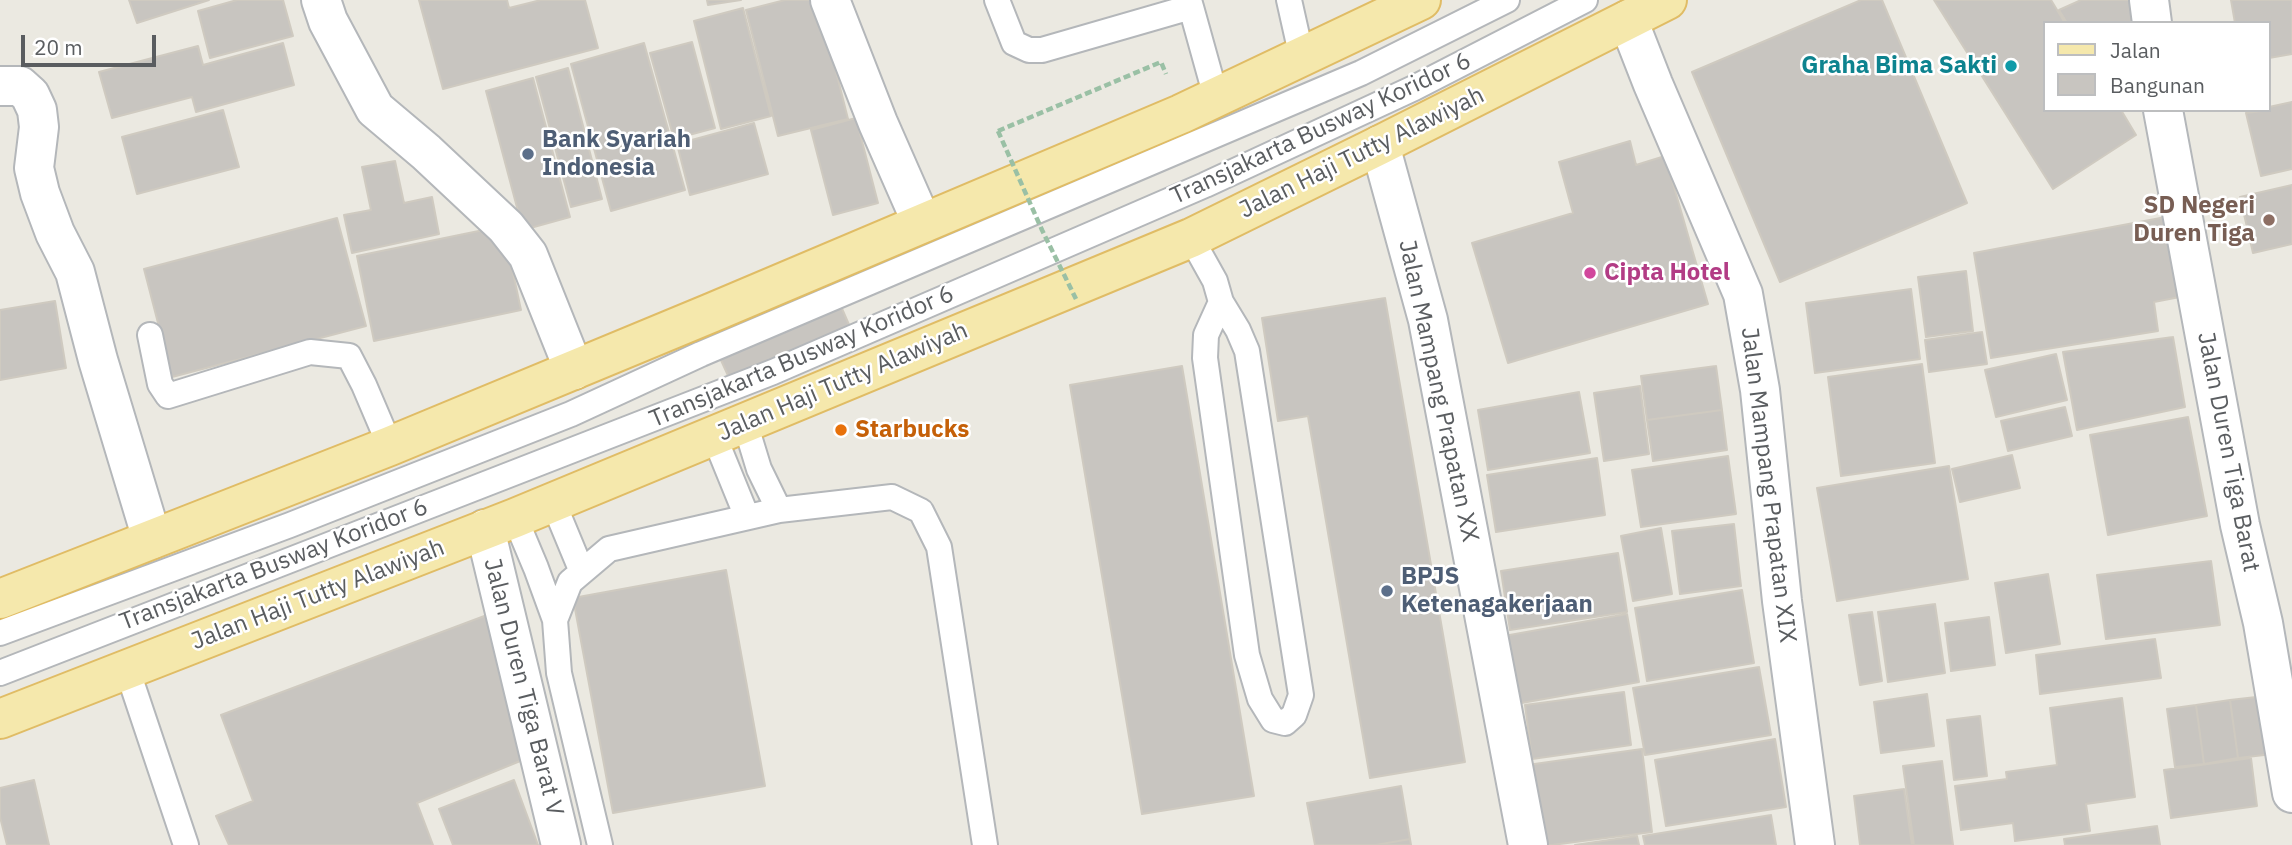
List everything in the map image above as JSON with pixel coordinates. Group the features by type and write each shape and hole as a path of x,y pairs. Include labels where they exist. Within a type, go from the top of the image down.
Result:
{"main road":[{"path":"0,599 390,446 575,370 1181,114 1421,0"},
{"name":"Jalan Haji Tutty Alawiyah","path":"0,719 500,524 1191,238 1667,0"}],"street":[{"path":"321,0 328,21 375,109 426,152 506,227 528,255 575,370"},
{"path":"830,0 878,123 922,223"},
{"path":"2149,0 2152,21"},
{"name":"Jalan Mampang Prapatan XIX","path":"1628,20 1743,294 1760,390 1782,601 1815,845"},
{"path":"0,86 20,86 30,95 37,110 39,127 34,168 40,193 55,233 75,272 98,360 152,539"},
{"name":"Jalan Duren Tiga Barat","path":"2163,112 2241,525 2278,622 2292,793"},
{"name":"Jalan Mampang Prapatan XX","path":"1380,145 1428,320 1528,845"},
{"name":"Jalan Duren Tiga Barat V","path":"500,524 561,845"}],"lane":[{"path":"997,0 1014,43 1029,50 1042,50 1190,4 1216,97"},
{"path":"1289,0 1302,58"},
{"name":"Transjakarta Busway Koridor 6","path":"0,633 290,525 571,414 712,350 1361,73 1507,0"},
{"name":"Transjakarta Busway Koridor 6","path":"0,673 773,372 1205,185 1414,88 1586,0"},
{"path":"1191,238 1215,281 1220,302 1238,330 1247,351 1301,695 1294,715 1285,723 1273,720 1261,699 1247,655 1205,358 1206,335 1220,302"},
{"path":"150,335 160,384 168,396 310,352 349,356 390,446"},
{"path":"729,429 759,469 779,510"},
{"path":"729,429 747,517"},
{"path":"555,620 570,582 609,549 779,510 892,497 920,511 939,547 985,845"},
{"path":"553,502 582,572"},
{"path":"500,524 536,568 555,620 559,673 600,845"},
{"path":"127,669 186,845"}],"path":[{"path":"1076,299 998,131 1161,62 1181,114"}],"building":[{"path":"129,0 209,0 137,23"},
{"path":"237,0 283,0 293,36 210,58 198,11"},
{"path":"419,0 507,0 509,8 541,0 585,0 598,48 443,89"},
{"path":"707,0 741,0 708,5"},
{"path":"785,0 818,0 848,119 778,136 746,10"},
{"path":"1861,0 1882,0 1967,203 1780,282 1692,72"},
{"name":"Graha Bima Sakti","path":"1934,0 2051,0 2064,21 2044,21 2044,112 2122,112 2136,135 2053,189"},
{"path":"2081,0 2133,0 2137,21 2066,21 2059,10"},
{"path":"2231,0 2292,0 2292,54 2271,58 2271,21 2235,21"},
{"path":"743,8 771,116 721,129 694,21"},
{"path":"692,42 715,128 674,139 650,53"},
{"path":"283,43 294,85 196,112 192,97 112,118 99,72 198,46 203,65"},
{"path":"644,43 685,190 611,211 571,64"},
{"path":"568,68 602,199 571,207 536,77"},
{"name":"Bank Syariah Indonesia","path":"533,78 570,217 523,230 486,91"},
{"name":"SD Negeri Duren Tiga","path":"2292,102 2292,169 2261,176 2246,113 2271,112 2271,107"},
{"path":"223,110 239,167 137,194 122,137"},
{"path":"856,118 878,203 833,215 811,130"},
{"path":"754,123 768,174 690,195 677,144"},
{"name":"Cipta Hotel","path":"1630,141 1636,165 1665,156 1708,304 1508,363 1472,243 1573,213 1559,162"},
{"path":"395,161 404,203 432,197 439,234 352,253 344,215 371,210 362,167"},
{"name":"SD Negeri Duren Tiga","path":"2292,185 2292,244 2253,253 2240,197"},
{"path":"2171,216 2185,296 2154,302 2158,331 1991,358 1974,253"},
{"path":"337,218 366,326 172,377 144,269"},
{"path":"503,226 521,310 374,341 357,256"},
{"path":"1966,271 1973,331 1926,337 1918,277"},
{"path":"1911,289 1920,359 1815,373 1806,303"},
{"name":"BPJS Ketenagakerjaan","path":"1385,298 1465,762 1370,778 1308,416 1278,421 1262,318"},
{"path":"55,301 66,368 0,380 0,310"},
{"path":"840,304 850,327 730,380 720,358"},
{"path":"1982,332 1987,364 1929,372 1925,340"},
{"path":"2173,337 2185,407 2077,430 2063,352"},
{"path":"2056,354 2067,400 1996,417 1985,370"},
{"path":"1922,364 1935,463 1841,476 1828,377"},
{"path":"1182,366 1254,796 1142,814 1070,385"},
{"path":"1716,366 1722,410 1647,420 1641,376"},
{"path":"1640,386 1649,454 1604,461 1594,393"},
{"path":"1579,392 1590,453 1488,470 1478,410"},
{"path":"2065,407 2072,436 2008,451 2001,421"},
{"path":"1722,410 1727,450 1653,461 1647,420"},
{"path":"2188,417 2207,516 2108,535 2090,435"},
{"path":"2012,455 2020,488 1960,502 1952,469"},
{"path":"1728,456 1736,514 1641,527 1632,470"},
{"path":"1597,458 1605,515 1496,532 1487,475"},
{"path":"1949,466 1968,579 1837,601 1817,488"},
{"path":"1734,524 1741,586 1680,594 1672,531"},
{"path":"1661,528 1672,594 1633,601 1621,536"},
{"path":"1618,553 1627,612 1510,630 1501,571"},
{"path":"2211,561 2220,625 2106,639 2097,575"},
{"path":"726,570 765,786 613,813 573,598"},
{"path":"2048,574 2060,644 2006,653 1995,583"},
{"path":"1742,590 1754,663 1647,681 1635,608"},
{"path":"1935,604 1945,673 1888,682 1878,612"},
{"path":"495,612 535,755 417,803 433,845 229,845 216,816 253,801 221,715"},
{"path":"1872,612 1882,681 1860,685 1849,615"},
{"path":"1627,614 1639,682 1516,704 1504,636"},
{"path":"1989,617 1995,665 1951,671 1945,623"},
{"path":"2155,639 2161,678 2040,694 2036,655"},
{"path":"1759,667 1771,735 1645,755 1633,688"},
{"path":"1624,692 1631,745 1532,759 1525,705"},
{"path":"1927,694 1934,746 1881,753 1874,702"},
{"path":"2265,696 2273,754 2238,758 2230,700"},
{"path":"2122,698 2135,797 2086,804 2090,831 2015,841 2013,823 1961,830 1955,786 2007,779 2006,772 2057,765 2050,708"},
{"path":"2230,700 2238,758 2204,764 2196,705"},
{"path":"2196,705 2204,764 2175,767 2167,709"},
{"path":"1980,716 1987,776 1954,780 1947,720"},
{"path":"1775,739 1786,807 1666,826 1655,760"},
{"path":"1642,749 1652,832 1552,845 1530,845 1520,766"},
{"path":"2251,758 2257,806 2171,818 2164,770"},
{"path":"1942,761 1953,845 1914,845 1903,766"},
{"path":"34,780 49,845 7,845 0,817 0,788"},
{"path":"514,780 538,845 453,845 439,809"},
{"path":"1401,786 1410,839 1376,845 1315,845 1307,803"},
{"path":"1904,789 1912,845 1860,845 1854,796"},
{"path":"1771,815 1776,845 1645,845 1643,836"},
{"path":"2157,826 2160,845 2065,845 2064,839"},
{"path":"1637,836 1639,845 1575,845"},
{"path":"1410,839 1411,845 1376,845"}],"place":[{"name":"Graha Bima Sakti","path":"2011,66"},
{"name":"Bank Syariah Indonesia","path":"528,154"},
{"name":"SD Negeri Duren Tiga","path":"2269,220"},
{"name":"Cipta Hotel","path":"1590,273"},
{"name":"Starbucks","path":"841,430"},
{"name":"BPJS Ketenagakerjaan","path":"1387,591"}]}
